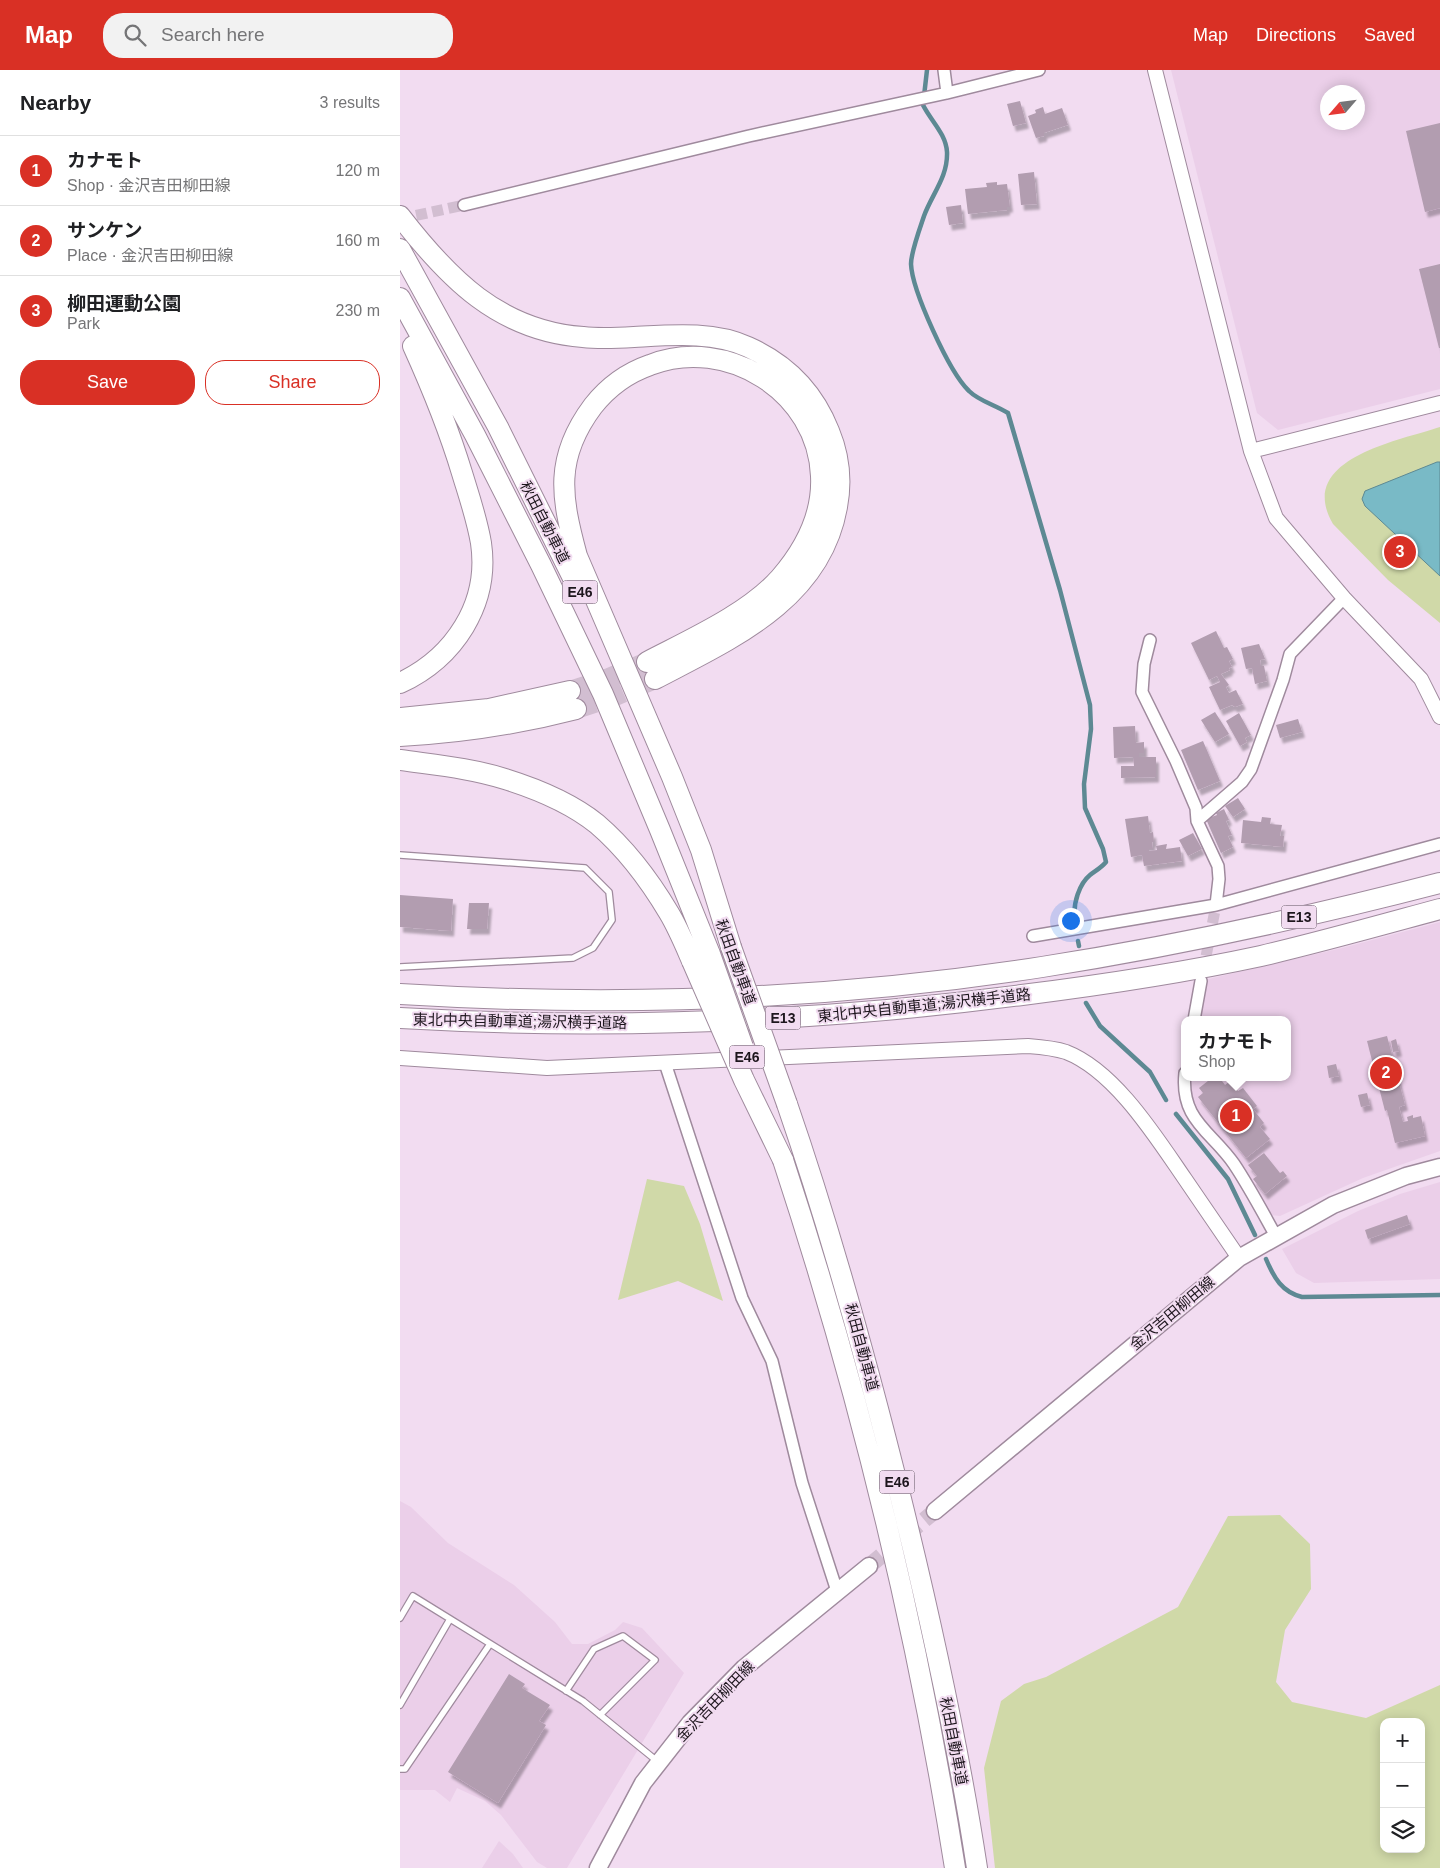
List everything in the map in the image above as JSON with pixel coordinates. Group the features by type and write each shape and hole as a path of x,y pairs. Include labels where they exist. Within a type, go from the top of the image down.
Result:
{"highway":[{"path":"400,216 442,266 463,287 506,315 530,326 582,338 688,335 717,338 746,346 768,357 789,373 807,391 822,412 832,438 839,465 839,497 831,533 824,550 810,573 789,596 764,617 733,637 651,670 753,601 778,579 798,556 812,532 819,506 821,476 816,447 804,419 787,397 768,380 744,366 718,358 692,355 665,359 640,368 619,380 600,397 583,420 571,442 565,468 564,495 568,523 577,556 676,786 701,850 731,947"},
{"name":"秋田自動車道","path":"400,249 498,427 620,677 681,815 787,1104 844,1283 884,1431 916,1562 944,1692 970,1824 976,1868"},
{"name":"秋田自動車道","path":"400,298 484,452 541,564 603,694 660,830 701,958 744,1080 782,1160 830,1312 865,1438 925,1696 955,1868"},
{"path":"400,318 435,394 457,456 473,507 481,544 482,573 469,620 456,641 438,660 418,675 400,683"},
{"path":"400,718 573,700 530,720 487,728 400,736"},
{"path":"400,760 468,770 504,778 537,790 566,804 596,824 620,848 644,877 701,958"},
{"name":"東北中央自動車道;湯沢横手道路","path":"400,994 488,999 694,998 810,992 938,981 1042,967 1158,947 1264,925 1440,883"},
{"name":"東北中央自動車道;湯沢横手道路","path":"400,1018 486,1023 608,1024 695,1022 824,1016 945,1005 1164,974 1262,956 1440,909"}],"main road":[{"name":"金沢吉田柳田線","path":"935,1511 1240,1258 1333,1205 1406,1176 1440,1167"},
{"name":"金沢吉田柳田線","path":"598,1868 643,1783 690,1723 744,1668 869,1566"}],"street":[{"path":"944,70 947,93"},
{"path":"464,205 749,136 947,93 1039,70"},
{"path":"1155,70 1251,451 1276,518 1344,598 1421,679 1440,717"},
{"path":"1251,451 1440,403"},
{"path":"1197,821 1242,782 1251,769 1283,680 1290,654 1344,598"},
{"path":"1150,640 1144,664 1142,692 1196,808 1197,821 1218,866 1219,879 1216,904"},
{"path":"1033,936 1216,904 1440,844"},
{"path":"1195,1016 1201,981"},
{"path":"400,1058 547,1068 1028,1046 1066,1052 1102,1075 1123,1096 1157,1138 1240,1258"},
{"path":"665,1063 742,1298 772,1361 802,1483 837,1591"},
{"path":"1185,1081 1184,1098 1199,1125 1228,1155 1277,1238"}],"lane":[{"path":"400,854 585,868 609,892 612,920 593,948 573,958 400,967"},
{"path":"400,1618 413,1596 583,1701 659,1762"},
{"path":"400,1705 450,1619"},
{"path":"566,1691 594,1649 623,1636 655,1660 600,1715"},
{"path":"400,1769 405,1769 490,1644"}],"shaded area":[{"path":"1171,70 1440,70 1440,389 1278,430 1257,413"},
{"path":"1440,922 1440,1151 1363,1178 1280,1216 1270,1215 1203,1124 1192,1099 1190,1081 1291,1081 1291,1016 1199,1016 1204,980 1342,948"},
{"path":"1440,1182 1440,1279 1314,1283 1296,1273 1282,1249 1358,1211 1400,1194"},
{"path":"400,1501 411,1507 448,1543 514,1585 555,1622 572,1644 588,1644 615,1630 623,1622 642,1628 684,1673 567,1868 547,1868 537,1862 501,1815 485,1801 457,1788 450,1802 435,1790 400,1790"},
{"path":"499,1841 513,1854 523,1868 482,1868"}],"green space":[{"path":"1440,427 1440,623 1388,580 1333,524 1325,502 1328,483 1339,468 1356,456 1400,439"},
{"path":"647,1179 684,1186 700,1224 723,1301 678,1281 618,1300"},
{"path":"1280,1515 1310,1544 1311,1589 1285,1630 1276,1682 1292,1702 1366,1718 1440,1685 1440,1868 995,1868 984,1768 1001,1701 1024,1684 1046,1677 1178,1607 1228,1516"}],"water":[{"path":"1440,462 1440,576 1365,506 1362,499 1365,491"}],"building":[{"path":"1020,101 1026,123 1013,126 1007,104"},
{"path":"1043,107 1045,114 1062,108 1068,125 1044,133 1044,136 1036,138 1028,116 1036,113 1035,110"},
{"path":"1440,123 1440,208 1425,212 1406,131"},
{"path":"1034,172 1037,204 1021,205 1018,174"},
{"path":"997,182 997,185 1007,184 1010,207 1007,207 1007,210 968,214 965,189 987,187 986,183"},
{"path":"961,205 963,223 949,225 946,207"},
{"path":"1440,264 1440,348 1439,348 1419,269"},
{"path":"1216,631 1224,648 1227,647 1233,659 1229,661 1232,667 1229,668 1230,670 1221,674 1229,685 1226,687 1229,693 1236,690 1243,704 1235,707 1232,705 1220,710 1209,687 1220,682 1217,676 1209,680 1191,643"},
{"path":"1259,644 1265,659 1260,660 1261,666 1264,666 1267,681 1255,684 1252,668 1246,669 1241,648"},
{"path":"1215,712 1229,734 1215,742 1201,720"},
{"path":"1239,713 1251,735 1245,738 1247,742 1240,746 1226,721"},
{"path":"1298,719 1302,732 1280,738 1276,725"},
{"path":"1135,726 1136,743 1144,742 1144,753 1139,753 1139,757 1156,757 1156,777 1121,778 1121,766 1134,766 1133,757 1114,758 1113,727"},
{"path":"1203,741 1220,781 1198,790 1181,750"},
{"path":"1238,798 1245,809 1233,817 1225,806"},
{"path":"1224,809 1229,820 1226,821 1232,835 1228,836 1233,847 1221,853 1206,819 1217,815 1216,813"},
{"path":"1148,816 1150,833 1153,832 1154,842 1152,842 1153,849 1149,849 1149,851 1157,850 1156,846 1167,844 1166,849 1180,847 1182,861 1144,866 1142,855 1131,857 1125,819"},
{"path":"1262,817 1271,818 1270,824 1282,825 1280,836 1284,836 1283,847 1241,843 1243,820 1261,822"},
{"path":"1193,833 1202,849 1188,856 1179,840"},
{"path":"400,895 453,899 451,931 400,927"},
{"path":"469,903 489,903 487,929 467,929"},
{"path":"1387,1036 1405,1105 1399,1107 1403,1122 1408,1121 1407,1117 1413,1115 1413,1118 1421,1116 1425,1136 1395,1143 1367,1041"},
{"path":"1396,1039 1399,1051 1393,1052 1391,1041"},
{"path":"1336,1064 1339,1076 1329,1078 1327,1066"},
{"path":"1208,1081 1222,1081 1225,1085 1230,1081 1238,1091 1243,1088 1257,1106 1253,1109 1264,1123 1260,1127 1270,1139 1246,1158 1198,1097 1203,1093 1199,1088"},
{"path":"1367,1093 1370,1105 1361,1107 1358,1095"},
{"path":"1264,1153 1280,1173 1283,1171 1287,1176 1265,1194 1253,1179 1257,1176 1248,1165"},
{"path":"1407,1215 1410,1224 1368,1239 1365,1230"},
{"path":"509,1674 525,1684 522,1688 550,1705 539,1721 546,1725 498,1803 448,1772"}],"waterway":[{"path":"927,70 923,105 944,139 947,161 916,240 911,259 913,276 933,330 961,381 977,398 1008,413 1060,590 1090,705 1091,729 1084,784 1085,808 1103,849 1106,862 1086,879 1080,889 1076,900 1075,917"},
{"path":"1078,941 1079,946"},
{"path":"1086,1003 1100,1026 1150,1072 1166,1100"},
{"path":"1176,1114 1228,1179 1255,1235"},
{"path":"1266,1259 1272,1272 1284,1288 1302,1297 1440,1295"}],"tunnel":[{"path":"400,219 464,205"},
{"path":"570,691 609,678 647,662"},
{"path":"576,709 615,696 655,679"},
{"path":"1203,972 1216,905"},
{"path":"869,1566 935,1511"}],"place":[{"name":"柳田運動公園","path":"1400,552"},
{"name":"サンケン","path":"1386,1073"},
{"name":"カナモト","path":"1236,1116"}]}
